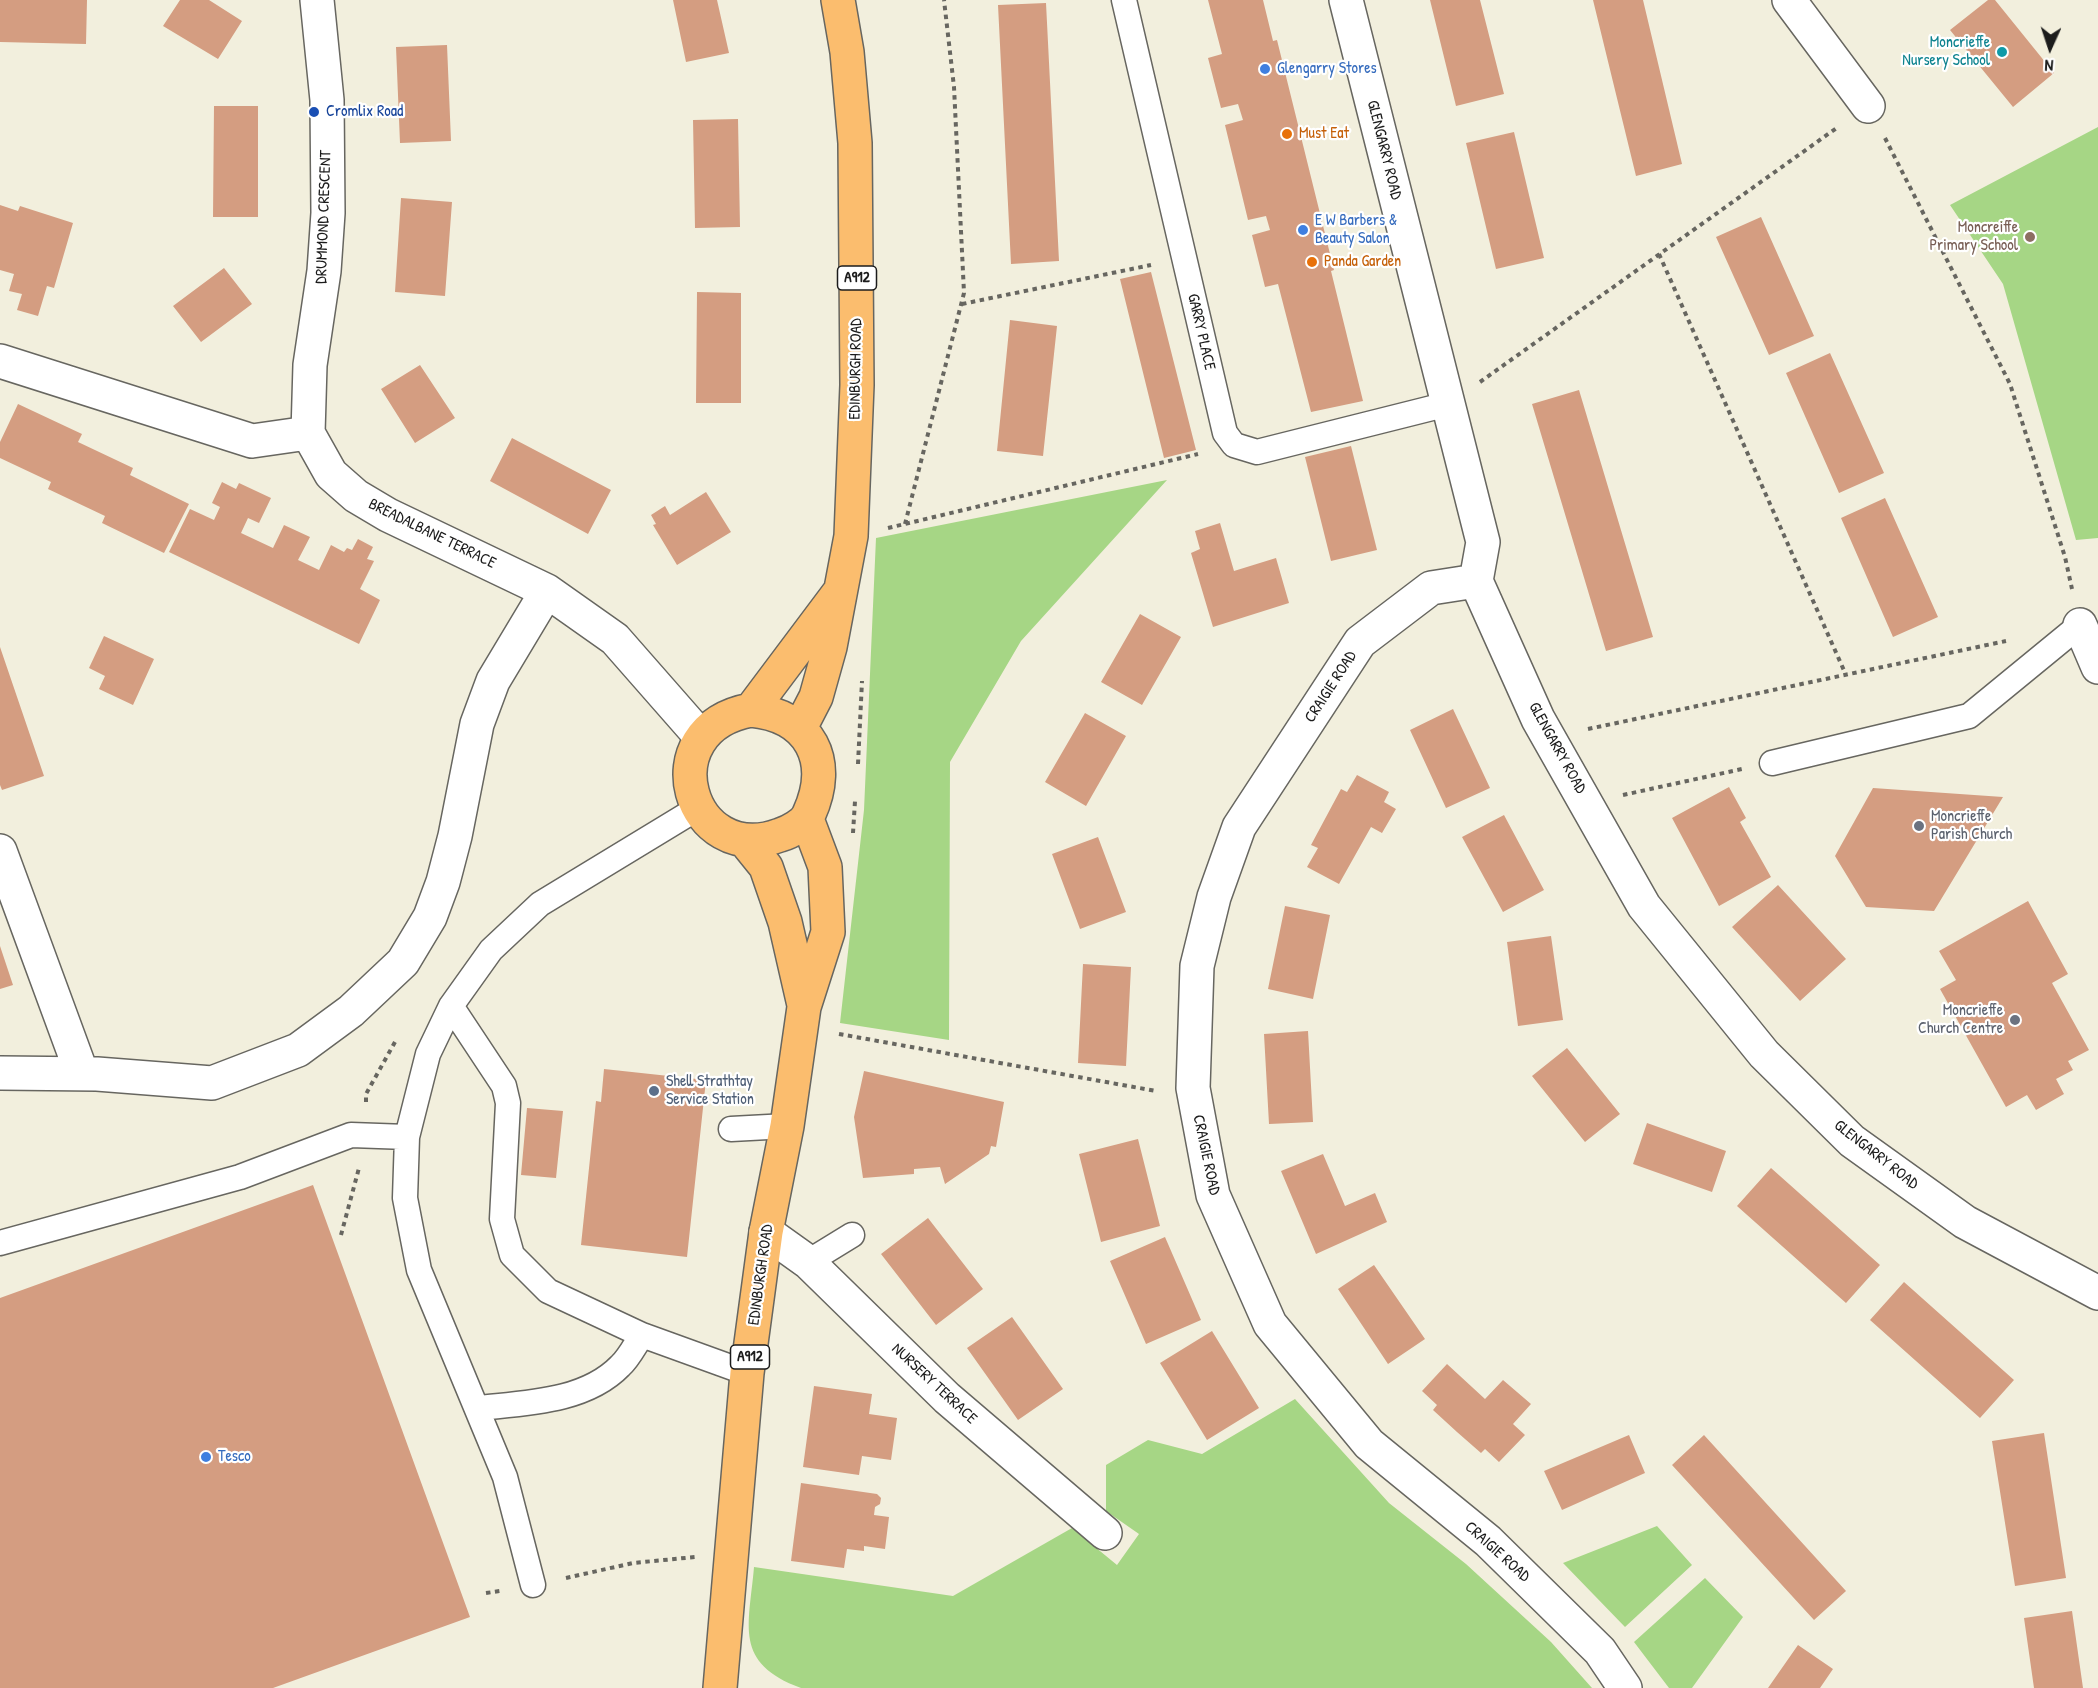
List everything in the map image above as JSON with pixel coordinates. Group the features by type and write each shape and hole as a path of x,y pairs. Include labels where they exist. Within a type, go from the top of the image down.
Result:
{"main road":[{"name":"EDINBURGH ROAD","path":"800,728 816,697 830,646 851,536 857,385 855,165 848,52 838,0"},
{"name":"EDINBURGH ROAD","path":"751,710 839,593"},
{"path":"751,710 786,717 800,728 812,745 819,764 820,784 807,819 786,833 766,840 745,841 726,835 710,824 698,808 690,789 689,768 701,737 718,721 751,710"},
{"name":"EDINBURGH ROAD","path":"720,1688 747,1373 766,1232 788,1125 803,1018 828,932 825,867 807,819"},
{"name":"EDINBURGH ROAD","path":"745,841 766,867 785,922 803,1018"}],"street":[{"name":"DRUMMOND CRESCENT","path":"308,434 310,365 324,271 328,213 326,76 316,0"},
{"name":"GLENGARRY ROAD","path":"1346,0 1483,543 1476,581 1538,719 1588,803 1644,906 1764,1054 1852,1141 1965,1222 2098,1293"},
{"path":"1789,0 1868,106"},
{"path":"0,361 252,441 270,441 308,434"},
{"name":"BREADALBANE TERRACE","path":"308,434 331,474 356,496 388,515 547,591 615,639 701,737"},
{"name":"CRAIGIE ROAD","path":"1476,581 1431,588 1360,642 1239,826 1214,897 1197,966 1193,1088 1213,1195 1270,1324 1369,1444 1488,1541 1600,1651 1626,1688"},
{"path":"0,1073 82,1074 212,1083 298,1050 351,1011 404,962 430,917 443,882 477,724 493,681 547,591"},
{"path":"2080,625 2098,667"},
{"path":"0,851 82,1074"},
{"name":"NURSERY TERRACE","path":"766,1232 808,1262 947,1398 1105,1533"}],"lane":[{"name":"GARRY PLACE","path":"1124,0 1225,433 1234,445"},
{"path":"1234,445 1257,452 1448,404"},
{"path":"1772,763 1969,716 2080,625"},
{"path":"532,1585 505,1477 479,1408 419,1270 405,1198 407,1137 428,1054 451,1005 491,950 540,904 698,808"},
{"path":"451,1005 504,1086 508,1103 502,1219 512,1255 548,1291 642,1335 747,1373"},
{"path":"731,1129 788,1125"},
{"path":"0,1243 240,1178 351,1135 407,1137"},
{"path":"808,1262 852,1235"},
{"path":"479,1408 547,1401 595,1384 620,1367 642,1335"}],"path":[{"path":"905,524 964,293 954,87 944,0"},
{"path":"1448,404 1868,106 2010,384 2065,557 2080,625"},
{"path":"1659,254 1846,675"},
{"path":"961,304 1184,258"},
{"path":"851,536 1234,445"},
{"path":"1549,737 2010,640"},
{"path":"1588,803 1772,763"},
{"path":"803,1018 1177,1094 1193,1088"},
{"path":"486,1593 633,1563 731,1554"}],"green space":[{"path":"2098,127 2098,538 2076,540 2003,284 1950,205"},
{"path":"1167,480 1021,641 950,762 949,1040 840,1023 864,810 876,538"},
{"path":"1295,1399 1389,1503 1466,1564 1551,1642 1592,1688 801,1688 779,1678 764,1667 755,1654 750,1640 749,1625 754,1567 953,1596 1072,1528 1117,1565 1139,1534 1106,1511 1106,1465 1148,1440 1202,1454"},
{"path":"1657,1526 1692,1565 1625,1627 1563,1563"},
{"path":"1705,1578 1743,1617 1692,1688 1669,1688 1634,1642"}],"building":[{"path":"0,0 87,0 86,44 0,42"},
{"path":"180,0 209,0 242,21 218,59 163,26"},
{"path":"673,0 717,0 729,53 686,62"},
{"path":"1208,0 1263,0 1273,41 1277,40 1334,270 1331,271 1363,401 1311,412 1278,284 1265,287 1252,235 1270,230 1266,216 1248,220 1225,125 1243,120 1238,104 1221,108 1208,58 1222,54"},
{"path":"1430,0 1480,0 1504,94 1456,106"},
{"path":"1593,0 1643,0 1682,164 1636,176"},
{"name":"Moncrieffe Nursery School","path":"1988,0 1995,0 2054,73 2013,107 1950,30"},
{"path":"1046,3 1059,261 1011,264 998,5"},
{"path":"447,45 451,141 400,143 396,47"},
{"path":"214,106 258,106 258,217 213,217"},
{"path":"738,119 740,227 695,228 693,120"},
{"path":"1514,132 1544,258 1496,269 1466,143"},
{"path":"401,198 452,202 445,296 395,292"},
{"path":"0,205 18,211 20,206 73,223 54,288 47,286 38,316 17,310 22,294 9,291 14,274 0,270"},
{"path":"1761,217 1814,336 1769,355 1716,237"},
{"path":"224,268 252,304 201,342 173,306"},
{"path":"1151,272 1196,450 1164,458 1120,279"},
{"path":"697,292 741,293 741,403 696,403"},
{"path":"1010,320 1057,326 1043,456 997,451"},
{"path":"1830,353 1884,473 1839,493 1786,373"},
{"path":"420,365 455,418 415,443 381,389"},
{"path":"1579,390 1653,637 1606,651 1532,404"},
{"path":"18,404 82,434 78,442 133,468 130,475 189,504 164,553 102,523 105,516 48,489 51,482 0,458 0,442"},
{"path":"512,438 611,490 588,534 490,481"},
{"path":"1351,446 1377,550 1331,561 1305,457"},
{"path":"222,482 236,489 239,483 271,498 259,523 248,518 241,533 273,548 284,525 310,537 298,560 319,570 331,545 344,552 347,548 352,550 358,539 373,547 367,559 374,561 360,589 380,600 359,644 169,552 190,509 214,520 220,507 212,503"},
{"path":"706,492 731,532 677,565 653,525 656,524 651,515 665,506 670,515"},
{"path":"1885,498 1938,617 1893,637 1841,518"},
{"path":"1220,523 1234,571 1276,558 1289,603 1213,627 1191,553 1200,549 1195,531"},
{"path":"1140,614 1181,637 1142,705 1101,682"},
{"path":"104,636 154,659 133,705 99,689 105,676 89,668"},
{"path":"0,647 44,776 2,790 0,785"},
{"path":"1453,709 1490,788 1446,808 1410,730"},
{"path":"1085,713 1126,736 1086,806 1045,782"},
{"path":"1357,775 1389,792 1384,802 1396,809 1382,833 1371,827 1339,884 1307,867 1318,848 1311,845 1341,789 1347,792"},
{"path":"1729,787 1746,818 1740,822 1771,877 1719,906 1672,818"},
{"name":"Moncrieffe Parish Church","path":"1873,788 2003,797 1934,911 1866,907 1835,856"},
{"path":"1504,815 1544,890 1503,912 1462,837"},
{"path":"1098,837 1126,912 1080,929 1052,854"},
{"path":"1778,885 1846,959 1800,1001 1732,927"},
{"name":"Moncrieffe Church Centre","path":"2028,901 2068,974 2052,983 2089,1050 2068,1061 2073,1070 2056,1079 2064,1094 2036,1110 2027,1095 2006,1107 1940,989 1956,980 1939,951"},
{"path":"1285,906 1330,915 1313,999 1268,989"},
{"path":"1551,936 1563,1020 1518,1026 1507,942"},
{"path":"0,946 13,985 0,989"},
{"path":"1083,964 1131,967 1126,1066 1078,1063"},
{"path":"1308,1031 1313,1122 1269,1124 1264,1034"},
{"path":"1567,1048 1620,1114 1585,1142 1532,1076"},
{"path":"604,1069 706,1080 687,1257 581,1245 596,1101 601,1102"},
{"path":"864,1071 1004,1102 996,1147 991,1146 989,1154 945,1184 940,1167 914,1169 914,1174 863,1178 854,1117"},
{"path":"527,1108 563,1111 556,1178 521,1175"},
{"path":"1647,1123 1726,1151 1712,1192 1633,1164"},
{"path":"1138,1139 1160,1226 1101,1242 1079,1154"},
{"path":"1323,1154 1345,1206 1375,1193 1387,1222 1316,1254 1281,1171"},
{"path":"1771,1168 1880,1265 1846,1303 1737,1206"},
{"name":"Tesco","path":"313,1185 470,1617 273,1688 0,1688 0,1298"},
{"path":"928,1218 983,1289 936,1325 881,1254"},
{"path":"1165,1237 1201,1320 1146,1344 1110,1261"},
{"path":"1374,1265 1425,1339 1388,1364 1338,1289"},
{"path":"1904,1282 2014,1380 1980,1418 1870,1320"},
{"path":"1012,1317 1063,1389 1018,1420 967,1348"},
{"path":"1212,1331 1259,1408 1207,1440 1160,1363"},
{"path":"1447,1364 1485,1399 1503,1380 1531,1404 1513,1424 1525,1435 1499,1462 1485,1449 1481,1453 1433,1410 1437,1405 1422,1391"},
{"path":"814,1386 872,1394 869,1414 897,1418 891,1460 862,1456 859,1475 803,1467"},
{"path":"2044,1433 2066,1578 2015,1586 1992,1441"},
{"path":"1629,1435 1645,1473 1562,1510 1544,1471"},
{"path":"1704,1435 1846,1591 1814,1620 1672,1465"},
{"path":"801,1483 877,1494 881,1498 880,1504 875,1507 874,1515 889,1517 885,1549 864,1546 864,1551 847,1549 844,1568 791,1561"},
{"path":"2072,1611 2083,1688 2034,1688 2024,1618"},
{"path":"1798,1645 1833,1669 1820,1688 1768,1688"}],"place":[{"name":"Moncrieffe Nursery School","path":"2002,52"},
{"name":"Glengarry Stores","path":"1265,69"},
{"name":"Cromlix Road","path":"314,112"},
{"name":"Must Eat","path":"1287,134"},
{"name":"E W Barbers & Beauty Salon","path":"1303,230"},
{"name":"Moncreiffe Primary School","path":"2030,237"},
{"name":"Panda Garden","path":"1312,262"},
{"name":"Moncrieffe Parish Church","path":"1919,826"},
{"name":"Moncrieffe Church Centre","path":"2015,1020"},
{"name":"Shell Strathtay Service Station","path":"654,1091"},
{"name":"Tesco","path":"206,1457"}]}
